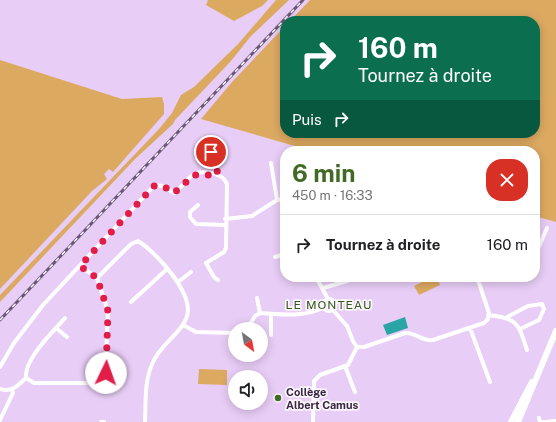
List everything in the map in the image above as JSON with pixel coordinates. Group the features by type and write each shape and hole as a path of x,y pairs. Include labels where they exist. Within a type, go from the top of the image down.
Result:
{"main road":[{"path":"518,422 556,331"},
{"path":"511,422 537,374"}],"street":[{"path":"211,152 216,154 218,159 217,175"},
{"path":"271,163 277,200"},
{"path":"0,366 14,343 43,305 152,188 157,185 163,186 174,193 194,175 222,176 227,184 225,219 226,250 206,263 214,277 218,280"},
{"path":"225,219 252,216 280,200"},
{"path":"198,206 190,212 190,217 196,224 226,225"},
{"path":"540,244 547,228"},
{"path":"97,278 131,244 138,241 167,269 178,282 189,308 183,325 165,343 152,364 147,376 144,422"},
{"path":"275,257 280,256"},
{"path":"65,318 45,340 28,365 25,371 26,378 34,383 96,383 104,378 108,311 97,278 80,266"},
{"path":"131,302 167,269"},
{"path":"178,282 191,272"},
{"path":"319,282 328,299"},
{"path":"323,288 344,282"},
{"path":"357,347 364,347 410,332 428,341 484,322 488,315 478,282"},
{"path":"257,298 260,313"},
{"path":"324,307 324,302 328,299"},
{"path":"328,299 332,299 335,302 335,307 333,310"},
{"path":"488,315 507,317 528,306 542,304 544,309 539,320 520,329"},
{"path":"324,307 328,311 333,310"},
{"path":"251,322 255,316 260,313 304,314 314,312 324,307"},
{"path":"333,310 347,326 352,341 357,347"},
{"path":"271,314 271,335"},
{"path":"507,317 520,329 527,350"},
{"path":"183,325 196,332 228,333"},
{"path":"56,328 67,337"},
{"path":"470,328 490,382"},
{"path":"313,422 314,381 320,376 345,366 350,362 357,347"},
{"path":"345,366 355,392"},
{"path":"0,389 6,391 12,390 26,378"},
{"path":"0,420 13,393 12,390"},
{"path":"539,418 540,422 556,420"}],"shaded area":[{"path":"208,0 268,0 262,6 234,21 206,5"},
{"path":"276,0 289,0 251,36 231,61 175,120 173,124 135,159 0,302 0,295 159,129 172,113 181,95 194,87 238,44"},
{"path":"310,0 556,0 556,222 540,217 540,146 295,146 201,119 232,82 280,31 280,138 540,138 540,16 295,16"},
{"path":"0,60 122,99 162,97 164,114 113,172 109,169 104,174 107,179 92,191 0,289"},
{"path":"422,282 439,282 440,285 419,295 414,286"},
{"path":"405,317 408,328 387,335 383,325"},
{"path":"199,369 227,370 227,385 198,384"}],"railway":[{"path":"288,16 303,0"},
{"path":"0,320 280,24"}],"place":[{"name":"Collège Albert Camus","path":"278,398"}],"district":[{"name":"LE MONTEAU","path":"329,305"}],"route":[{"path":"106,373 108,311 102,287 97,278 80,266 154,186 163,186 174,193 191,176 201,173 217,175 218,159 216,154 211,152"}]}
